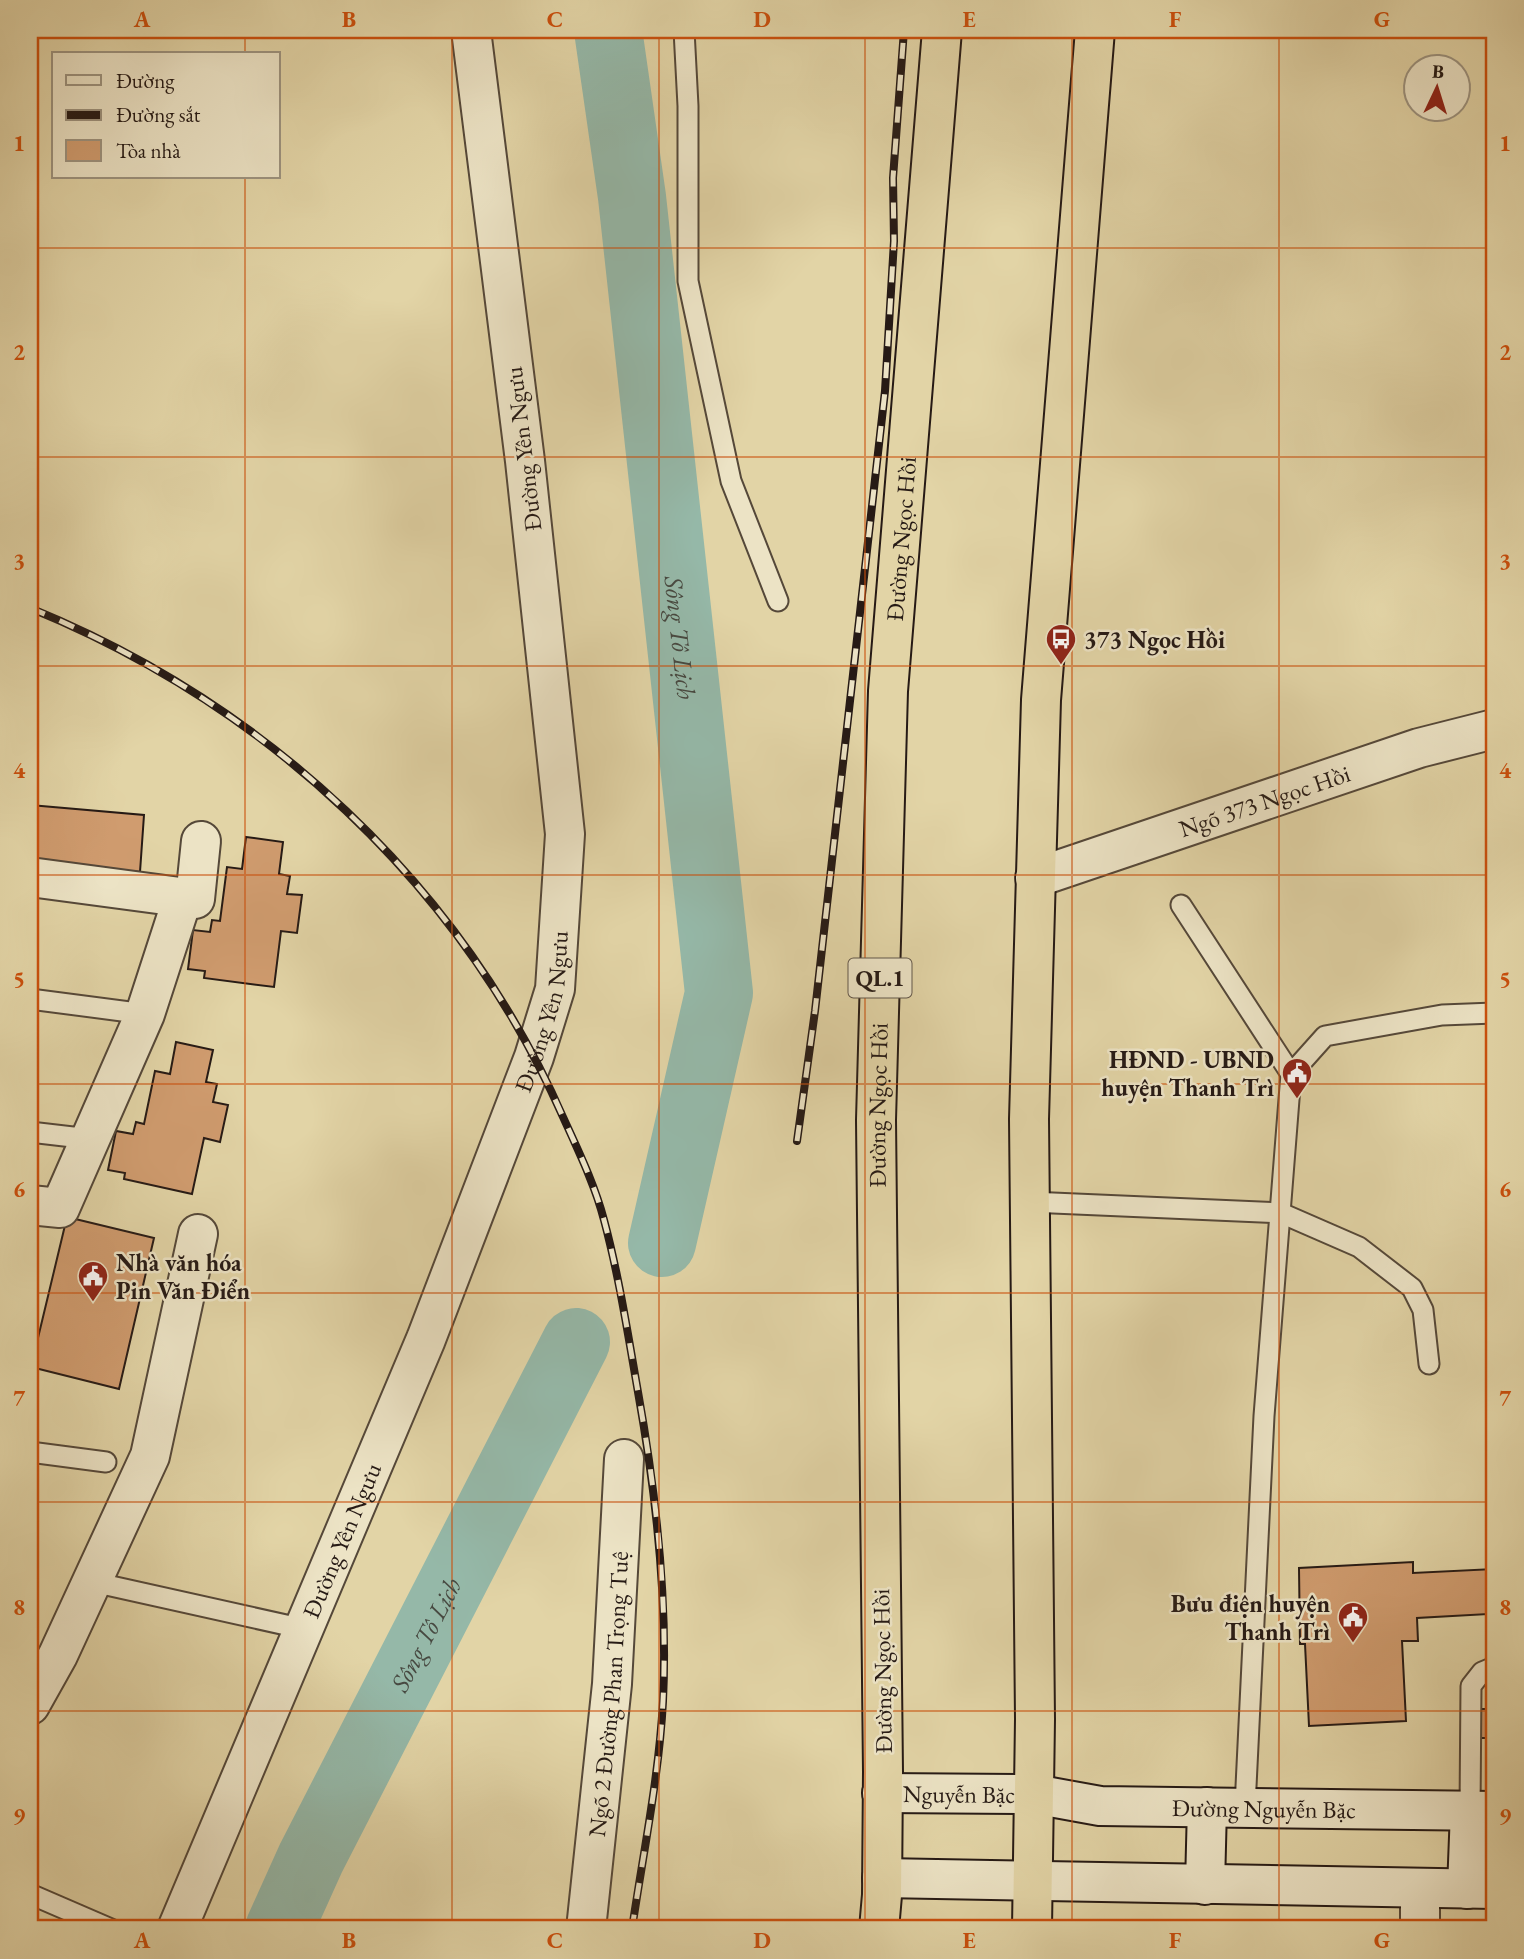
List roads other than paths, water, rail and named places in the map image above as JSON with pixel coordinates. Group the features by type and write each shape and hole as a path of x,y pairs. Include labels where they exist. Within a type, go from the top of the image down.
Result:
{"highway":[{"name":"Đường Ngọc Hồi","path":"879,1929 882,1793 876,1121 888,691 942,30"},
{"path":"1032,1929 1034,1794 1030,1202 1035,878 1041,701 1095,30"}],"street":[{"name":"Đường Yên Ngưu","path":"177,1929 426,1339 534,1057 555,989 565,834 525,461 471,30"},
{"name":"Ngõ 373 Ngọc Hồi","path":"1035,878 1419,748 1494,729"},
{"path":"30,877 195,899 201,841"},
{"path":"30,1205 60,1208 145,1014 183,897"},
{"path":"30,1705 93,1582 150,1456 198,1234"},
{"name":"Ngõ 2 Đường Phan Trọng Tuệ","path":"586,1929 612,1684 624,1459"},
{"name":"Nguyễn Bặc","path":"882,1793 1034,1794"},
{"name":"Đường Nguyễn Bặc","path":"1034,1794 1100,1806 1482,1811"},
{"path":"1205,1885 1207,1807"},
{"path":"882,1878 1420,1890 1481,1889 1482,1811"},
{"path":"1420,1890 1420,1929"}],"lane":[{"path":"684,30 688,106 688,281 731,481 778,601"},
{"path":"1181,905 1292,1074"},
{"path":"30,999 145,1014"},
{"path":"1245,1807 1264,1416 1292,1074 1325,1037 1442,1015 1494,1013"},
{"path":"30,1132 90,1139"},
{"path":"1030,1202 1281,1213 1359,1247 1412,1288 1423,1310 1429,1364"},
{"path":"30,1452 106,1462"},
{"path":"93,1582 304,1629"},
{"path":"1482,1811 1471,1686 1482,1672 1494,1667"},
{"path":"30,1894 111,1929"}],"waterway":[{"name":"Sông Tô Lịch","path":"608,30 632,197 719,993 662,1243"},
{"name":"Sông Tô Lịch","path":"279,1929 311,1858 576,1342"}],"railway":[{"path":"797,1141 815,1011 885,391 894,241 893,178 904,30"},
{"path":"30,608 116,648 198,695 275,750 346,811 411,878 469,952 520,1032 563,1117 600,1207 619,1284 650,1468 659,1545 664,1623 661,1730 632,1929"}],"place":[{"name":"373 Ngọc Hồi","path":"1061,666"},
{"name":"HĐND - UBND huyện Thanh Trì","path":"1297,1100"},
{"name":"Nhà văn hóa Pin Văn Điển","path":"93,1303"},
{"name":"Bưu điện huyện Thanh Trì","path":"1353,1644"}]}
